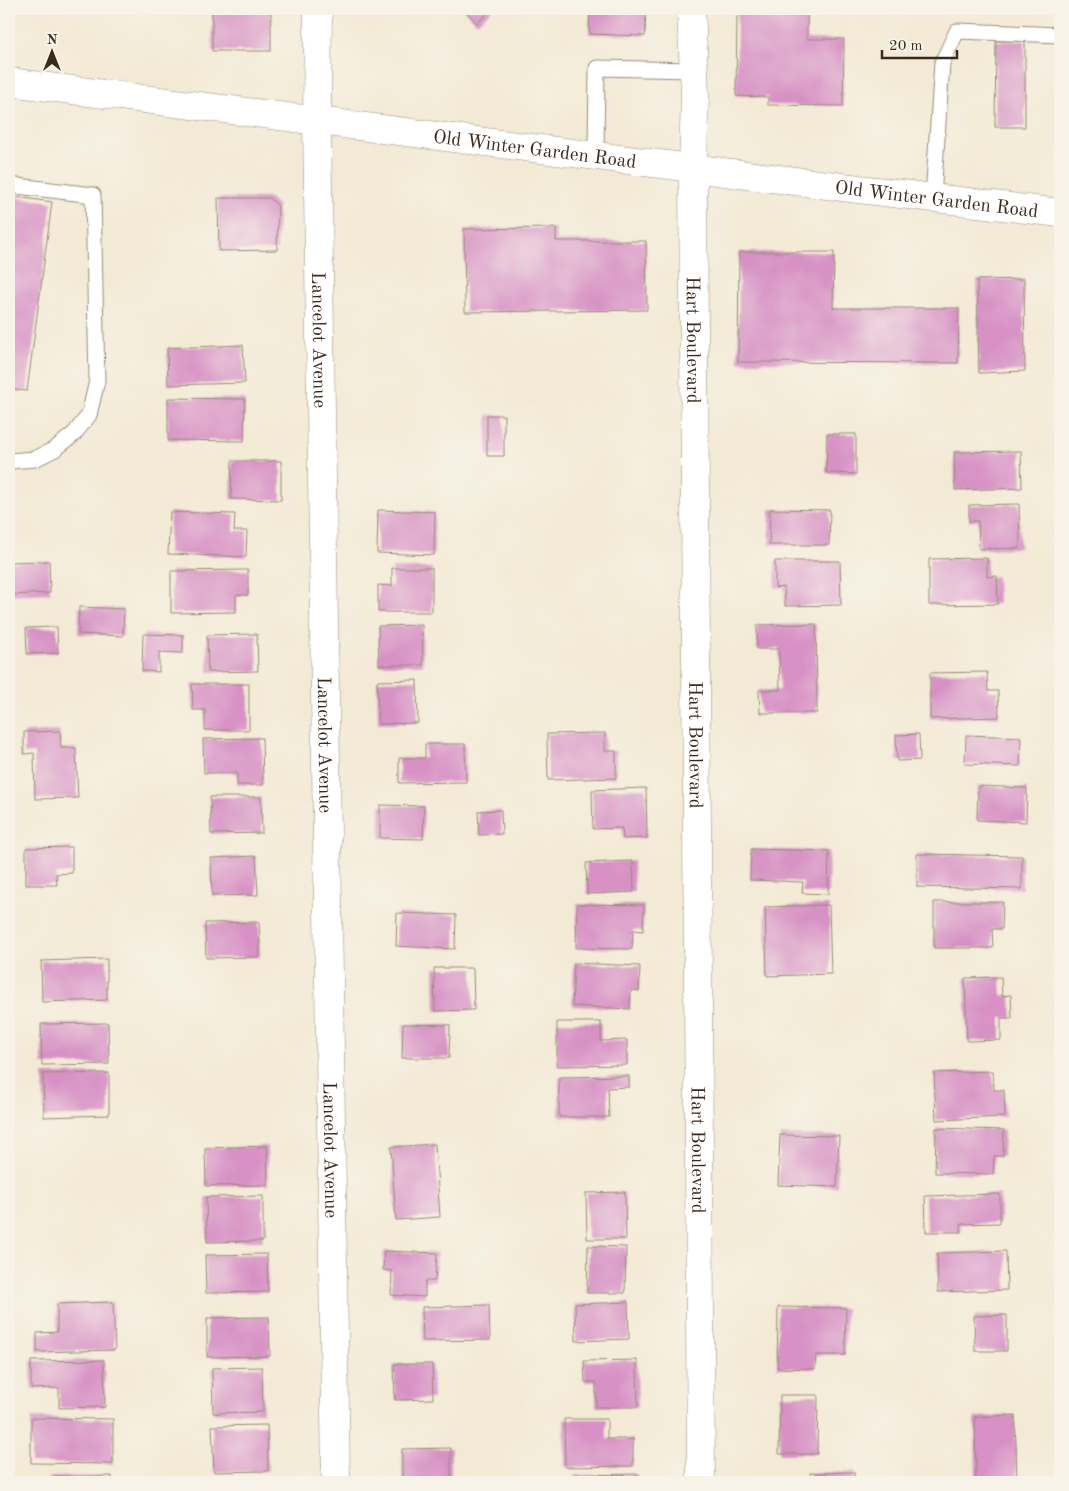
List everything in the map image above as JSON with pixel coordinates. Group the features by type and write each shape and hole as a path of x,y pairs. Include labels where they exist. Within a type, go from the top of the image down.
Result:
{"street":[{"name":"Lancelot Avenue","path":"318,9 317,120 336,1482"},
{"name":"Hart Boulevard","path":"691,9 694,70 701,1482"},
{"name":"Old Winter Garden Road","path":"9,82 1060,213"}],"lane":[{"path":"933,198 942,63 957,31 1060,34"},
{"path":"596,156 597,68 694,70"},
{"path":"9,185 93,195 97,381 89,415 74,434 55,449 35,459 9,461"}],"building":[{"path":"212,9 271,9 271,51 212,51"},
{"path":"463,9 493,9 477,23"},
{"path":"590,9 646,9 645,36 589,34"},
{"path":"737,9 807,9 807,39 844,39 843,106 768,105 768,97 736,96"},
{"path":"996,41 1025,41 1025,127 995,127"},
{"path":"9,196 52,202 27,391 9,389"},
{"path":"218,198 270,198 278,206 277,250 219,251"},
{"path":"556,228 556,241 646,241 647,310 465,312 464,229"},
{"path":"739,252 834,252 833,308 959,308 958,363 738,362"},
{"path":"1024,279 1025,371 979,373 977,280"},
{"path":"243,345 245,383 168,385 167,348"},
{"path":"168,398 245,399 244,441 168,440"},
{"path":"487,415 504,415 504,456 487,456"},
{"path":"827,434 856,434 856,474 826,473"},
{"path":"1021,451 1022,488 955,490 954,452"},
{"path":"232,461 281,461 281,500 231,499"},
{"path":"1019,504 1020,548 979,549 978,521 969,521 969,505"},
{"path":"770,509 830,510 829,545 769,545"},
{"path":"378,510 435,512 434,555 377,553"},
{"path":"170,512 235,514 234,531 247,531 246,557 168,554"},
{"path":"987,558 987,577 997,576 998,604 929,605 929,559"},
{"path":"49,561 50,593 9,595 9,562"},
{"path":"775,561 840,561 841,605 785,606 784,587 775,588"},
{"path":"392,568 432,568 432,612 378,612 378,585 392,586"},
{"path":"248,570 248,595 236,595 236,612 171,613 171,571"},
{"path":"79,607 124,609 123,636 78,634"},
{"path":"816,624 817,713 760,713 759,690 780,690 779,649 757,649 757,625"},
{"path":"422,625 423,665 379,665 378,626"},
{"path":"57,627 58,653 27,654 26,628"},
{"path":"143,634 183,635 183,653 159,652 159,672 142,671"},
{"path":"257,634 258,671 208,672 207,635"},
{"path":"987,672 988,691 998,691 999,717 930,719 930,673"},
{"path":"417,680 418,723 378,724 377,681"},
{"path":"192,684 249,684 249,730 205,730 205,710 193,710"},
{"path":"60,731 61,748 76,748 78,798 35,799 34,753 24,754 24,732"},
{"path":"605,733 605,751 616,751 616,778 548,780 547,734"},
{"path":"919,734 920,760 897,761 896,735"},
{"path":"966,735 1021,737 1020,766 965,764"},
{"path":"262,738 263,785 237,785 237,773 204,773 203,739"},
{"path":"425,744 465,744 466,782 399,783 399,758 425,758"},
{"path":"978,786 1027,788 1026,822 977,820"},
{"path":"646,788 647,838 623,839 622,828 593,829 592,790"},
{"path":"210,797 261,797 262,833 211,834"},
{"path":"380,805 424,806 423,839 380,838"},
{"path":"501,810 502,834 479,835 478,811"},
{"path":"72,847 72,873 56,874 57,885 26,885 26,848"},
{"path":"751,849 829,851 828,894 802,893 803,882 750,880"},
{"path":"917,854 1022,856 1022,889 917,887"},
{"path":"256,856 258,895 212,896 211,858"},
{"path":"633,861 634,892 587,894 586,863"},
{"path":"934,902 1003,902 1002,929 992,929 993,948 934,948"},
{"path":"577,904 644,905 643,931 633,930 632,949 576,948"},
{"path":"829,905 831,974 767,976 765,907"},
{"path":"397,913 456,915 455,949 396,946"},
{"path":"259,922 260,957 206,958 205,923"},
{"path":"107,959 107,1000 42,1002 41,961"},
{"path":"574,963 640,966 639,991 631,990 630,1009 572,1006"},
{"path":"434,968 473,968 474,1010 435,1011"},
{"path":"1001,977 1002,996 1011,995 1012,1018 1001,1018 1001,1040 967,1041 965,978"},
{"path":"557,1022 601,1022 601,1041 627,1040 627,1065 557,1066"},
{"path":"108,1023 109,1064 42,1065 41,1024"},
{"path":"403,1024 450,1025 449,1058 402,1058"},
{"path":"993,1071 994,1090 1004,1090 1005,1117 936,1120 934,1073"},
{"path":"109,1073 109,1115 44,1117 43,1074"},
{"path":"629,1076 629,1087 608,1088 609,1117 559,1117 559,1077"},
{"path":"936,1128 1004,1130 1003,1156 994,1156 993,1174 935,1173"},
{"path":"780,1135 839,1136 837,1187 778,1185"},
{"path":"435,1144 440,1217 396,1220 391,1147"},
{"path":"267,1146 268,1185 206,1186 205,1148"},
{"path":"625,1192 626,1239 587,1239 586,1193"},
{"path":"1000,1194 1000,1223 961,1224 961,1232 926,1232 925,1196"},
{"path":"263,1196 263,1241 207,1242 206,1197"},
{"path":"588,1246 626,1247 625,1293 587,1293"},
{"path":"384,1251 437,1253 435,1281 425,1281 425,1297 391,1295 392,1271 383,1270"},
{"path":"1006,1251 1007,1290 938,1292 937,1253"},
{"path":"267,1254 268,1292 206,1293 205,1255"},
{"path":"113,1302 115,1350 37,1352 37,1333 57,1332 57,1304"},
{"path":"628,1302 629,1339 576,1341 575,1304"},
{"path":"489,1305 490,1340 423,1341 422,1307"},
{"path":"778,1307 846,1308 845,1355 816,1355 815,1369 777,1368"},
{"path":"1007,1315 1007,1351 975,1351 974,1316"},
{"path":"269,1317 270,1356 207,1357 207,1318"},
{"path":"104,1360 105,1407 59,1408 59,1388 31,1389 31,1361"},
{"path":"637,1360 638,1407 596,1407 596,1382 585,1382 584,1361"},
{"path":"394,1364 432,1364 433,1399 395,1400"},
{"path":"262,1367 263,1412 213,1413 212,1368"},
{"path":"780,1395 818,1395 817,1454 779,1454"},
{"path":"1015,1415 1017,1482 976,1482 975,1417"},
{"path":"31,1418 113,1419 113,1464 31,1463"},
{"path":"564,1419 607,1419 607,1439 633,1439 633,1466 565,1467"},
{"path":"267,1425 268,1471 214,1472 212,1426"},
{"path":"451,1448 451,1482 402,1482 402,1449"},
{"path":"854,1472 855,1482 811,1482 810,1473"},
{"path":"638,1474 638,1482 575,1482 574,1475"},
{"path":"112,1476 112,1482 50,1482 50,1477"}]}
